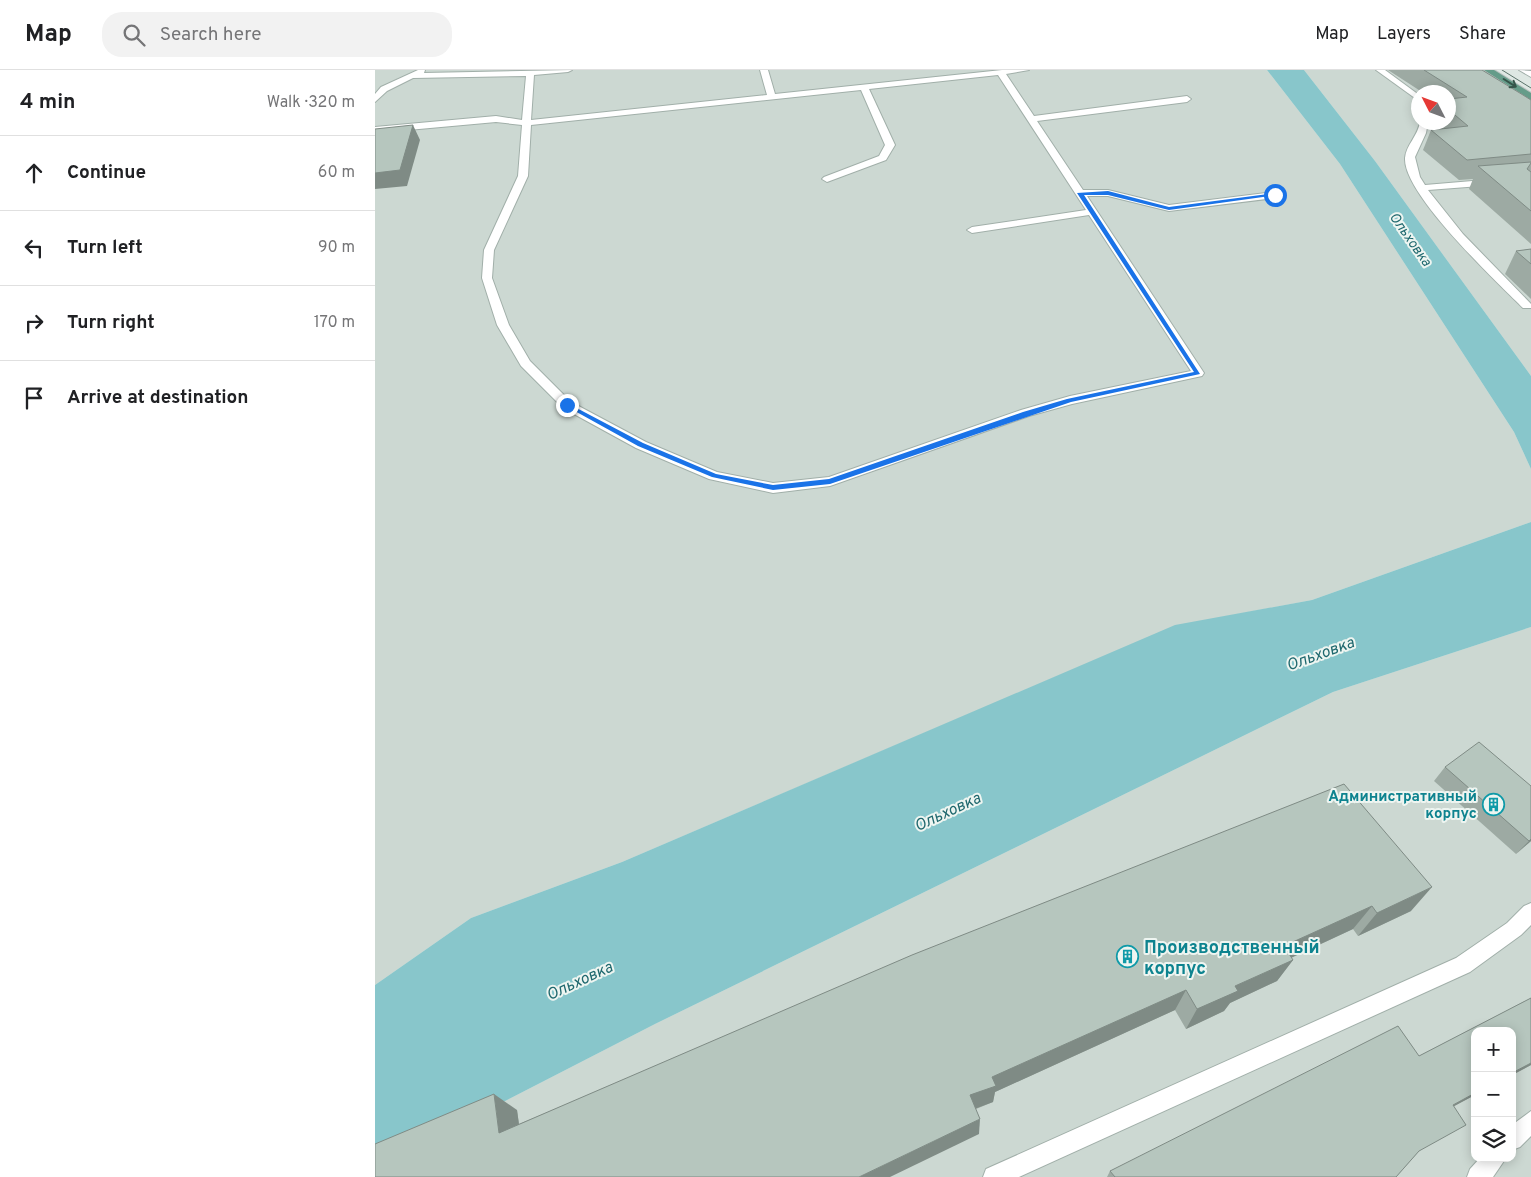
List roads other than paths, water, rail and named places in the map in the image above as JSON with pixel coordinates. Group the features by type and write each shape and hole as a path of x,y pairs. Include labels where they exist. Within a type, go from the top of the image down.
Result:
{"main road":[{"path":"1488,70 1531,97"}],"street":[{"path":"375,99 384,89 423,70"},
{"path":"413,76 530,73 568,70"},
{"path":"764,70 773,98"},
{"path":"375,130 495,119 528,123 1025,70"},
{"path":"1380,70 1411,93"},
{"path":"1523,70 1531,75"},
{"path":"530,73 526,107 528,123 523,176 489,250 487,278 503,325 525,363 567,405 641,445 714,476 773,488 830,481 1052,405 1198,373 1001,73"},
{"path":"827,179 883,158 890,146 865,88"},
{"path":"1031,119 1187,99"},
{"path":"1422,130 1420,140 1413,150 1410,161 1429,203 1527,306"},
{"path":"1422,188 1531,179"},
{"path":"1080,193 1108,193 1169,208 1275,195"},
{"path":"972,230 1092,212"},
{"path":"994,1177 1463,965 1514,929 1531,912"},
{"path":"1516,1135 1531,1122"},
{"path":"1478,1177 1491,1162"}],"water":[{"name":"Ольховка","path":"1267,70 1304,70 1375,161 1531,376 1531,469 1514,432 1340,164"},
{"name":"Ольховка","path":"1531,522 1531,627 1333,692 655,1024 375,1168 375,985 471,918 622,862 1175,625 1312,600"}],"tram line":[{"path":"1502,70 1531,88"}],"place":[{"name":"Административный корпус","path":"1493,805"},
{"name":"Производственный корпус","path":"1128,957"}]}
